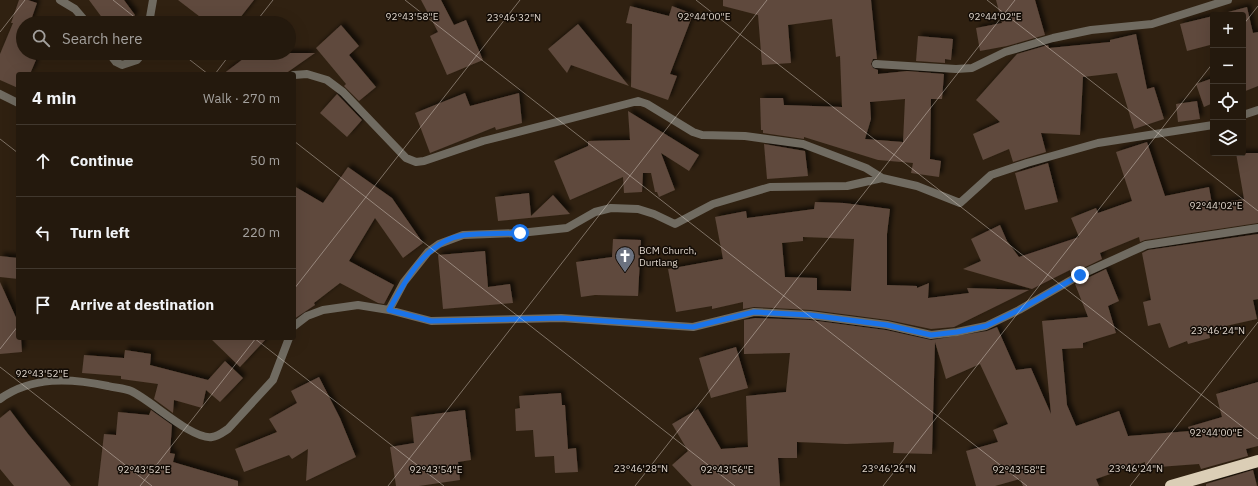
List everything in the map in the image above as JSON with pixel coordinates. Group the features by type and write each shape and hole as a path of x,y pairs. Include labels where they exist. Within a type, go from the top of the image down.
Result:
{"highway":[{"path":"1171,486 1258,461"}],"street":[{"path":"60,0 76,9 81,16"},
{"path":"150,16 153,0"},
{"path":"876,64 956,69 972,68 1005,52 1053,38 1091,30 1152,24 1228,0"},
{"path":"114,60 122,65 137,60"},
{"path":"296,75 307,74 326,80 343,92 406,158 416,162 424,161 483,141 638,101 647,104 693,132 707,135 744,136 803,144 866,168 882,178 917,186 960,202 991,176 1027,162 1098,143 1210,125"},
{"path":"0,94 16,102"},
{"path":"1246,114 1258,110"},
{"path":"389,310 404,282 428,252 439,244 463,235 520,233 566,228 588,215 611,208 638,209 654,214 675,224 713,204 770,187 847,186 882,178"},
{"path":"296,324 307,316 324,310 341,306 358,305 389,310 431,321 561,318 693,327 754,312 810,315 872,323 931,335 957,332 986,326 1019,310 1080,275 1146,245 1258,228"},
{"path":"0,399 22,387 46,380 85,382 131,391 195,433 211,438 228,429 273,380 288,340"}],"building":[{"path":"19,0 28,0 37,3 32,16 16,16 16,60 36,60 31,72 16,72 16,87 0,80 0,54 13,23 11,23"},
{"path":"89,0 124,0 135,15 134,16 101,16"},
{"path":"178,0 254,0 241,16 199,16"},
{"path":"421,0 441,0 454,25 466,20 483,60 447,75 430,36 438,32"},
{"path":"723,0 871,0 877,59 873,59 871,64 873,68 878,70 878,74 907,71 944,74 942,99 931,99 930,159 941,161 939,177 911,173 913,163 878,160 804,137 804,139 763,133 763,130 761,130 760,98 783,98 784,105 842,107 840,56 836,57 832,19 788,25 791,63 762,65 758,15 723,6","holes":["905,99 903,142 865,139 871,119 870,102"]},
{"path":"996,0 1035,0 1045,35 1007,46 980,51 976,28 1002,23"},
{"path":"630,6 669,16 672,6 693,14 670,74 677,76 668,100 631,87 632,24 626,23"},
{"path":"1247,7 1253,33 1258,32 1258,86 1246,91 1246,12 1228,12"},
{"path":"1210,17 1210,45 1187,51 1180,24"},
{"path":"578,24 629,86 571,65 567,73 548,49"},
{"path":"341,25 359,46 349,55 376,87 359,101 344,86 346,84 316,48"},
{"path":"1136,34 1147,89 1154,87 1164,119 1134,129 1117,73 1083,77 1080,135 1041,133 1046,152 1013,162 1009,149 983,160 973,134 1000,122 976,100 1017,54 1048,45 1049,48 1110,42 1110,40"},
{"path":"918,36 953,39 951,60 945,59 945,63 916,61"},
{"path":"296,53 315,53 288,72 226,72 242,60 296,60"},
{"path":"1210,79 1210,104 1204,107 1196,84"},
{"path":"465,93 470,106 519,93 522,123 496,130 495,127 430,153 415,113"},
{"path":"337,94 362,120 347,137 320,113"},
{"path":"1197,101 1200,119 1178,122 1176,104"},
{"path":"628,111 699,155 689,171 661,153 675,190 659,197 657,192 655,192 651,173 643,173 642,192 624,193 623,177 570,200 554,161 588,146 588,141 630,140"},
{"path":"1147,142 1165,196 1209,187 1212,204 1244,199 1237,156 1246,156 1246,153 1258,153 1258,223 1140,242 1139,237 1100,253 1102,259 1071,274 1070,270 1032,289 963,269 981,261 971,239 1000,225 1007,241 1019,257 1079,237 1071,218 1096,208 1098,213 1132,201 1116,152"},
{"path":"764,144 805,151 808,176 767,179"},
{"path":"1048,163 1058,202 1025,210 1015,173"},
{"path":"348,167 392,198 423,243 403,258 375,218 349,261 394,285 384,304 378,303 340,283 314,303 315,305 296,318 296,187 323,203"},
{"path":"529,193 531,216 553,195 570,214 498,221 495,197"},
{"path":"815,202 844,203 890,209 887,234 887,285 917,286 917,288 929,283 928,298 969,293 967,288 1029,290 954,327 931,329 888,320 811,310 754,307 743,309 743,302 712,309 712,306 676,312 668,269 723,259 715,217 746,211 747,218 814,209","holes":["803,237 854,239 851,291 817,290 817,278 785,277 782,243 803,241"]},
{"path":"1258,234 1258,299 1253,300 1257,319 1208,330 1210,338 1188,344 1187,341 1169,348 1160,323 1148,326 1143,302 1151,300 1142,253 1148,250"},
{"path":"613,239 641,240 638,296 595,295 581,297 576,262 612,257"},
{"path":"485,251 488,287 510,284 513,303 443,309 438,255"},
{"path":"0,256 16,258 16,279 0,277"},
{"path":"1106,269 1119,301 1108,306 1116,333 1083,343 1083,348 1062,349 1067,405 1076,426 1119,411 1128,436 1190,431 1188,427 1222,417 1216,394 1258,382 1258,446 1246,449 1248,456 1201,469 1199,464 1145,468 1145,462 1096,479 1099,486 1023,486 1020,479 995,486 976,486 966,451 998,442 993,430 1008,424 980,364 946,379 935,342 932,454 893,453 894,442 846,444 797,442 797,458 778,458 780,486 692,486 672,465 688,451 672,424 698,409 721,449 748,447 746,396 786,392 790,353 744,354 744,320 755,318 810,320 886,330 931,340 987,331 997,327 1016,370 1031,368 1051,414 1042,321 1088,317 1075,284"},
{"path":"0,282 16,318 16,340 21,340 22,352 0,354"},
{"path":"212,340 265,340 240,367"},
{"path":"736,347 748,388 711,398 699,358"},
{"path":"125,350 151,354 150,365 208,380 225,361 243,378 220,402 206,390 202,408 174,400 173,413 154,399 158,384 121,379 121,376 82,373 84,355 124,358"},
{"path":"319,377 340,418 356,457 306,481 308,449 292,459 289,455 244,472 235,449 277,432 269,419 297,403 291,391"},
{"path":"561,393 562,405 565,405 568,449 576,448 578,472 555,473 554,456 535,457 533,430 516,431 515,409 520,408 519,396"},
{"path":"10,410 71,486 14,486 0,469 0,418"},
{"path":"151,410 172,425 170,453 175,454 173,462 238,481 238,486 98,486 104,434 116,435 118,412 149,415"},
{"path":"465,410 471,460 458,462 460,480 419,486 396,486 390,447 414,443 411,417"},
{"path":"1253,470 1257,486 1206,486 1206,484"}],"place":[{"name":"BCM Church, Durtlang","path":"625,273"}],"route":[{"path":"520,233 463,235 439,244 428,252 416,266 404,282 389,310 431,321 561,318 693,327 754,312 810,315 887,325 931,335 957,332 986,326 1019,310 1080,275"}]}
